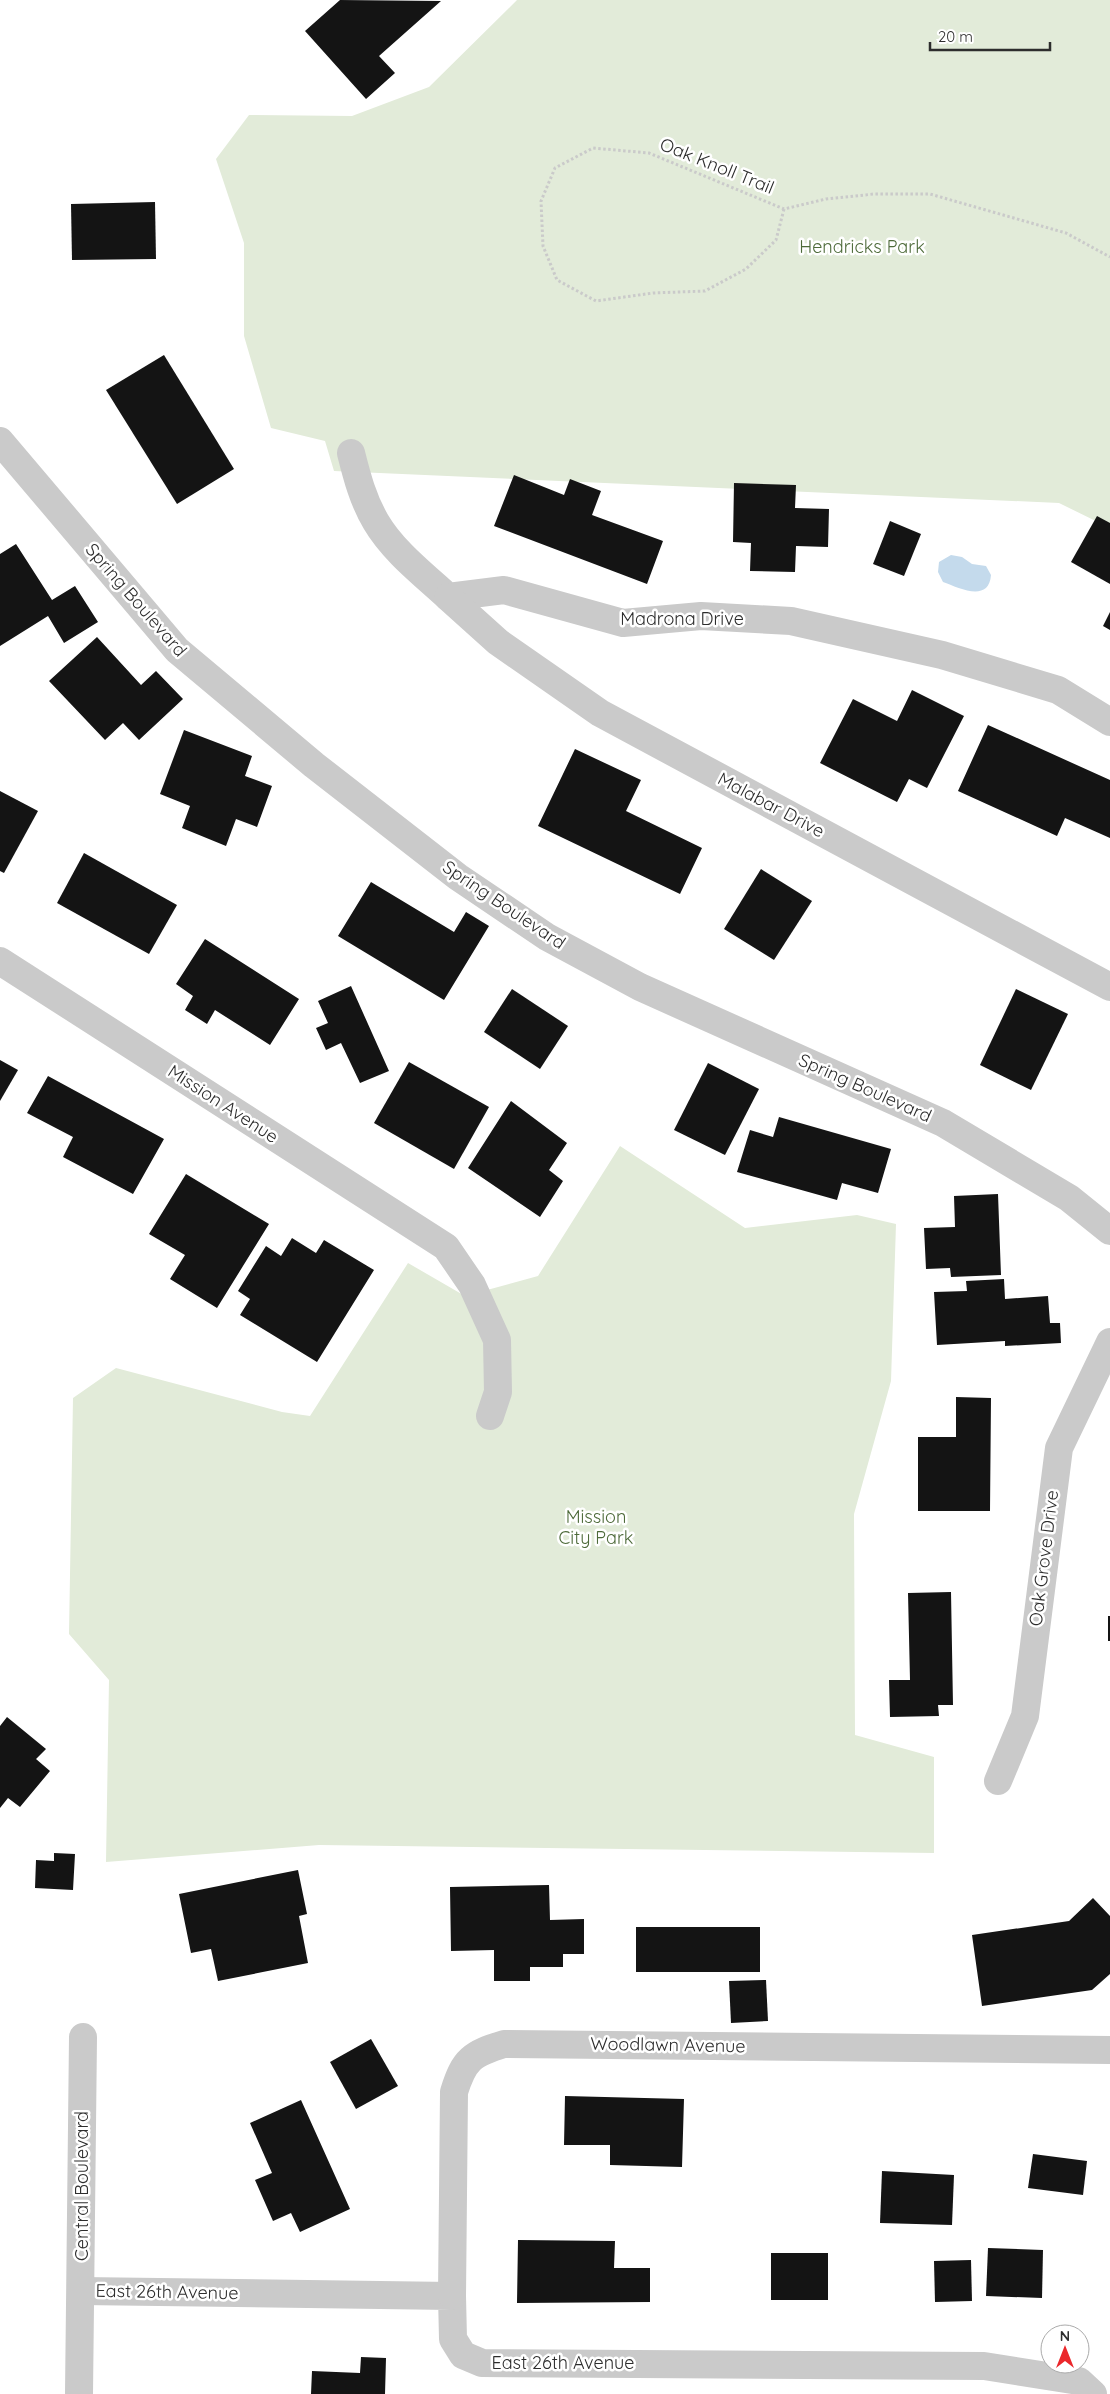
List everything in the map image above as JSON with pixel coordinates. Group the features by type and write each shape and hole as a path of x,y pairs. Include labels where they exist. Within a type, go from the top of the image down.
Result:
{"street":[{"name":"Spring Boulevard","path":"0,441 177,650 314,765 458,877 547,936 640,987 943,1123 1069,1198 1110,1231"},
{"path":"351,453 361,491 376,522 405,557 448,597"},
{"name":"Madrona Drive","path":"448,597 504,590 623,623 702,616 791,621 942,655 1058,690 1110,722"},
{"name":"Malabar Drive","path":"448,597 498,642 548,679 600,713 1110,987"},
{"name":"Mission Avenue","path":"0,961 446,1247 472,1285 497,1340 498,1392 490,1416"},
{"name":"Oak Grove Drive","path":"998,1781 1025,1716 1059,1448 1110,1342"},
{"name":"Central Boulevard","path":"78,2394 81,2291 82,2037"},
{"name":"Woodlawn Avenue","path":"452,2296 454,2092 460,2071 469,2059 481,2051 504,2044 1110,2050"},
{"name":"East 26th Avenue","path":"81,2291 452,2296 453,2340 463,2355 482,2363 984,2366 1079,2381 1093,2394"}],"path":[{"name":"Oak Knoll Trail","path":"784,209 776,240 746,269 705,291 653,293 596,301 557,280 543,246 541,201 555,168 593,148 649,153 784,209 826,199 874,194 930,194 1066,233 1110,257"}],"green space":[{"name":"Hendricks Park","path":"517,0 1110,0 1110,528 1059,503 334,471 325,441 271,428 244,336 244,243 216,159 249,115 352,116 429,87"},
{"name":"Mission City Park","path":"620,1146 745,1228 857,1215 896,1224 891,1381 854,1514 855,1735 934,1757 934,1853 319,1845 106,1862 109,1680 69,1634 73,1398 116,1368 282,1412 310,1416 408,1263 465,1296 538,1276"}],"water":[{"path":"951,555 962,557 972,564 986,566 991,575 989,584 985,589 979,591 965,590 943,582 938,572 939,562"}],"building":[{"path":"340,0 441,1 379,56 395,73 366,99 305,31"},
{"path":"155,202 156,259 72,260 71,204"},
{"path":"164,355 234,469 177,504 106,390"},
{"path":"514,475 564,495 570,479 601,491 592,515 663,541 647,584 494,526"},
{"path":"734,483 796,485 795,508 829,509 828,547 796,546 795,572 750,571 751,543 733,542"},
{"path":"1097,516 1110,523 1110,584 1071,562"},
{"path":"890,521 921,534 904,576 873,564"},
{"path":"16,544 52,600 75,586 98,622 64,643 48,616 0,646 0,554"},
{"path":"1110,612 1110,630 1103,626"},
{"path":"97,637 141,685 156,671 183,699 139,740 123,723 105,740 49,681"},
{"path":"912,690 964,716 927,788 909,779 897,802 820,763 853,699 897,721"},
{"path":"988,725 1110,780 1110,838 1065,818 1057,836 958,791"},
{"path":"184,730 252,756 245,776 272,786 257,827 236,819 226,846 182,828 190,806 160,794"},
{"path":"575,749 641,780 626,811 702,848 680,894 538,826"},
{"path":"0,791 38,811 4,873 0,871"},
{"path":"84,853 177,905 149,954 57,903"},
{"path":"761,869 812,901 774,960 724,929"},
{"path":"371,882 454,932 466,912 489,926 444,1000 338,936"},
{"path":"205,939 299,999 270,1045 215,1010 207,1024 185,1010 193,996 176,984"},
{"path":"351,986 389,1071 360,1083 341,1043 326,1050 316,1028 328,1023 318,1001"},
{"path":"512,989 568,1026 540,1069 484,1032"},
{"path":"1016,989 1068,1014 1031,1090 980,1065"},
{"path":"0,1060 18,1070 0,1101"},
{"path":"409,1062 489,1107 454,1169 374,1123"},
{"path":"708,1063 759,1089 725,1155 674,1130"},
{"path":"48,1076 164,1139 133,1194 63,1157 73,1137 27,1113"},
{"path":"511,1101 567,1143 549,1170 563,1181 540,1217 468,1168"},
{"path":"779,1117 891,1149 878,1193 842,1183 837,1200 737,1172 750,1130 773,1137"},
{"path":"186,1174 269,1224 217,1308 170,1279 185,1255 149,1234"},
{"path":"998,1194 1001,1275 951,1277 950,1268 926,1269 924,1228 955,1227 954,1196"},
{"path":"292,1238 316,1253 324,1240 374,1270 317,1362 240,1315 250,1299 238,1291 266,1246 281,1256"},
{"path":"1004,1279 1005,1299 1048,1296 1050,1323 1060,1323 1061,1343 1005,1346 1005,1341 937,1345 934,1292 967,1291 966,1281"},
{"path":"956,1397 991,1398 990,1511 918,1511 918,1437 956,1437"},
{"path":"951,1592 953,1705 938,1705 939,1716 890,1717 889,1680 910,1680 908,1593"},
{"path":"1108,1616 1110,1616 1110,1641 1108,1641"},
{"path":"7,1717 46,1749 36,1759 50,1771 20,1807 8,1798 0,1808 0,1726"},
{"path":"54,1853 75,1854 73,1890 35,1888 36,1860 54,1861"},
{"path":"298,1870 307,1914 299,1916 308,1963 218,1981 211,1949 191,1953 179,1894"},
{"path":"549,1885 550,1920 584,1919 584,1954 563,1954 563,1967 530,1967 530,1981 494,1981 494,1950 451,1951 450,1887"},
{"path":"1093,1898 1110,1916 1110,1974 1092,1990 982,2006 972,1935 1069,1921"},
{"path":"636,1927 760,1927 760,1972 636,1972"},
{"path":"766,1980 768,2021 731,2023 729,1981"},
{"path":"371,2039 398,2086 356,2109 330,2062"},
{"path":"565,2096 684,2099 682,2167 610,2165 610,2145 564,2145"},
{"path":"301,2100 350,2209 300,2232 291,2213 273,2221 255,2180 272,2173 250,2123"},
{"path":"1033,2154 1087,2161 1083,2195 1028,2188"},
{"path":"882,2171 954,2175 952,2225 880,2223"},
{"path":"518,2240 615,2241 614,2268 650,2268 650,2302 517,2303"},
{"path":"988,2248 1043,2250 1042,2298 986,2296"},
{"path":"771,2253 828,2253 828,2300 771,2300"},
{"path":"971,2260 972,2301 935,2302 934,2261"},
{"path":"361,2357 386,2358 385,2394 311,2394 312,2371 360,2373"}]}
